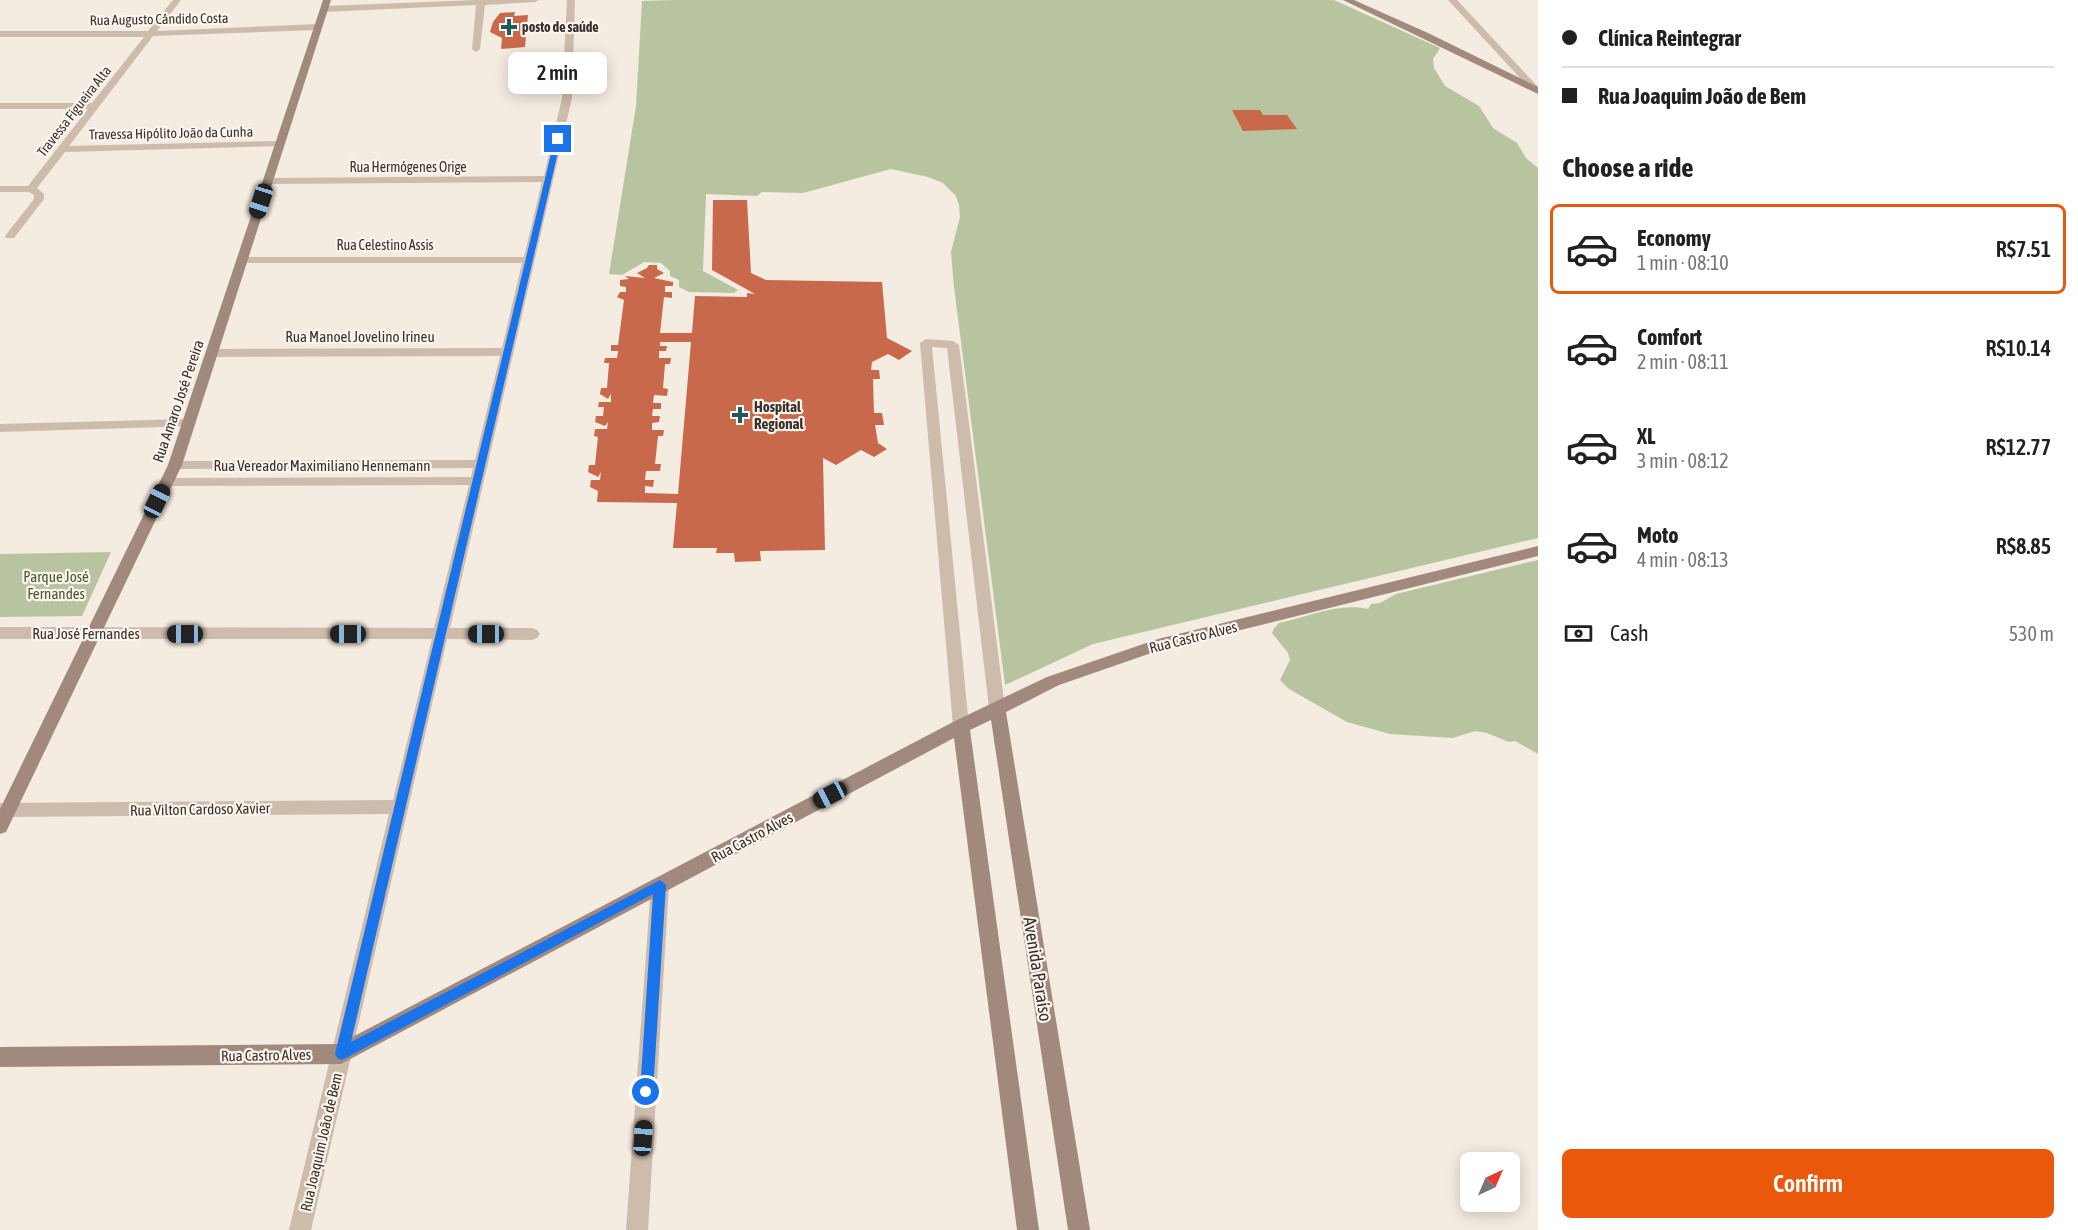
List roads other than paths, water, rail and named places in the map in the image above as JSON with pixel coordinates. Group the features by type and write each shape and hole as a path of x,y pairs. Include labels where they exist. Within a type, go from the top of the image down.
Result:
{"street":[{"name":"Travessa Figueira Alta","path":"31,189 177,0"},
{"path":"325,5 535,0"},
{"name":"Rua Joaquim João de Bem","path":"300,1230 567,98 571,0"},
{"path":"1347,0 1425,35 1536,90"},
{"path":"1452,0 1536,90"},
{"path":"476,49 481,1"},
{"name":"Rua Amaro José Pereira","path":"0,827 4,810 175,465 325,5"},
{"name":"Rua Augusto Cândido Costa","path":"0,34 151,34 318,27"},
{"path":"0,106 95,106"},
{"name":"Travessa Hipólito João da Cunha","path":"62,149 280,144"},
{"name":"Rua Hermógenes Orige","path":"268,181 548,179"},
{"path":"0,189 31,189 39,194 39,199 10,236"},
{"name":"Rua Celestino Assis","path":"242,260 529,260"},
{"path":"997,708 953,345 926,343 961,726 1028,1230"},
{"name":"Rua Manoel Jovelino Irineu","path":"212,352 507,352"},
{"path":"0,429 189,423"},
{"name":"Rua Vereador Maximiliano Hennemann","path":"175,465 481,464"},
{"name":"Rua Vereador Maximiliano Hennemann","path":"166,482 477,482"},
{"name":"Rua Castro Alves","path":"0,1057 341,1054 961,726 1090,666 1158,645 1538,551"},
{"name":"Rua José Fernandes","path":"0,633 532,634"},
{"name":"Avenida Paraíso","path":"997,708 1079,1230"},
{"name":"Rua Vilton Cardoso Xavier","path":"4,810 400,807"},
{"path":"637,1230 660,885"}],"place":[{"name":"posto de saúde","path":"509,27"},
{"name":"Hospital Regional","path":"740,415"}],"park label":[{"name":"Parque José Fernandes","path":"56,584"}]}
